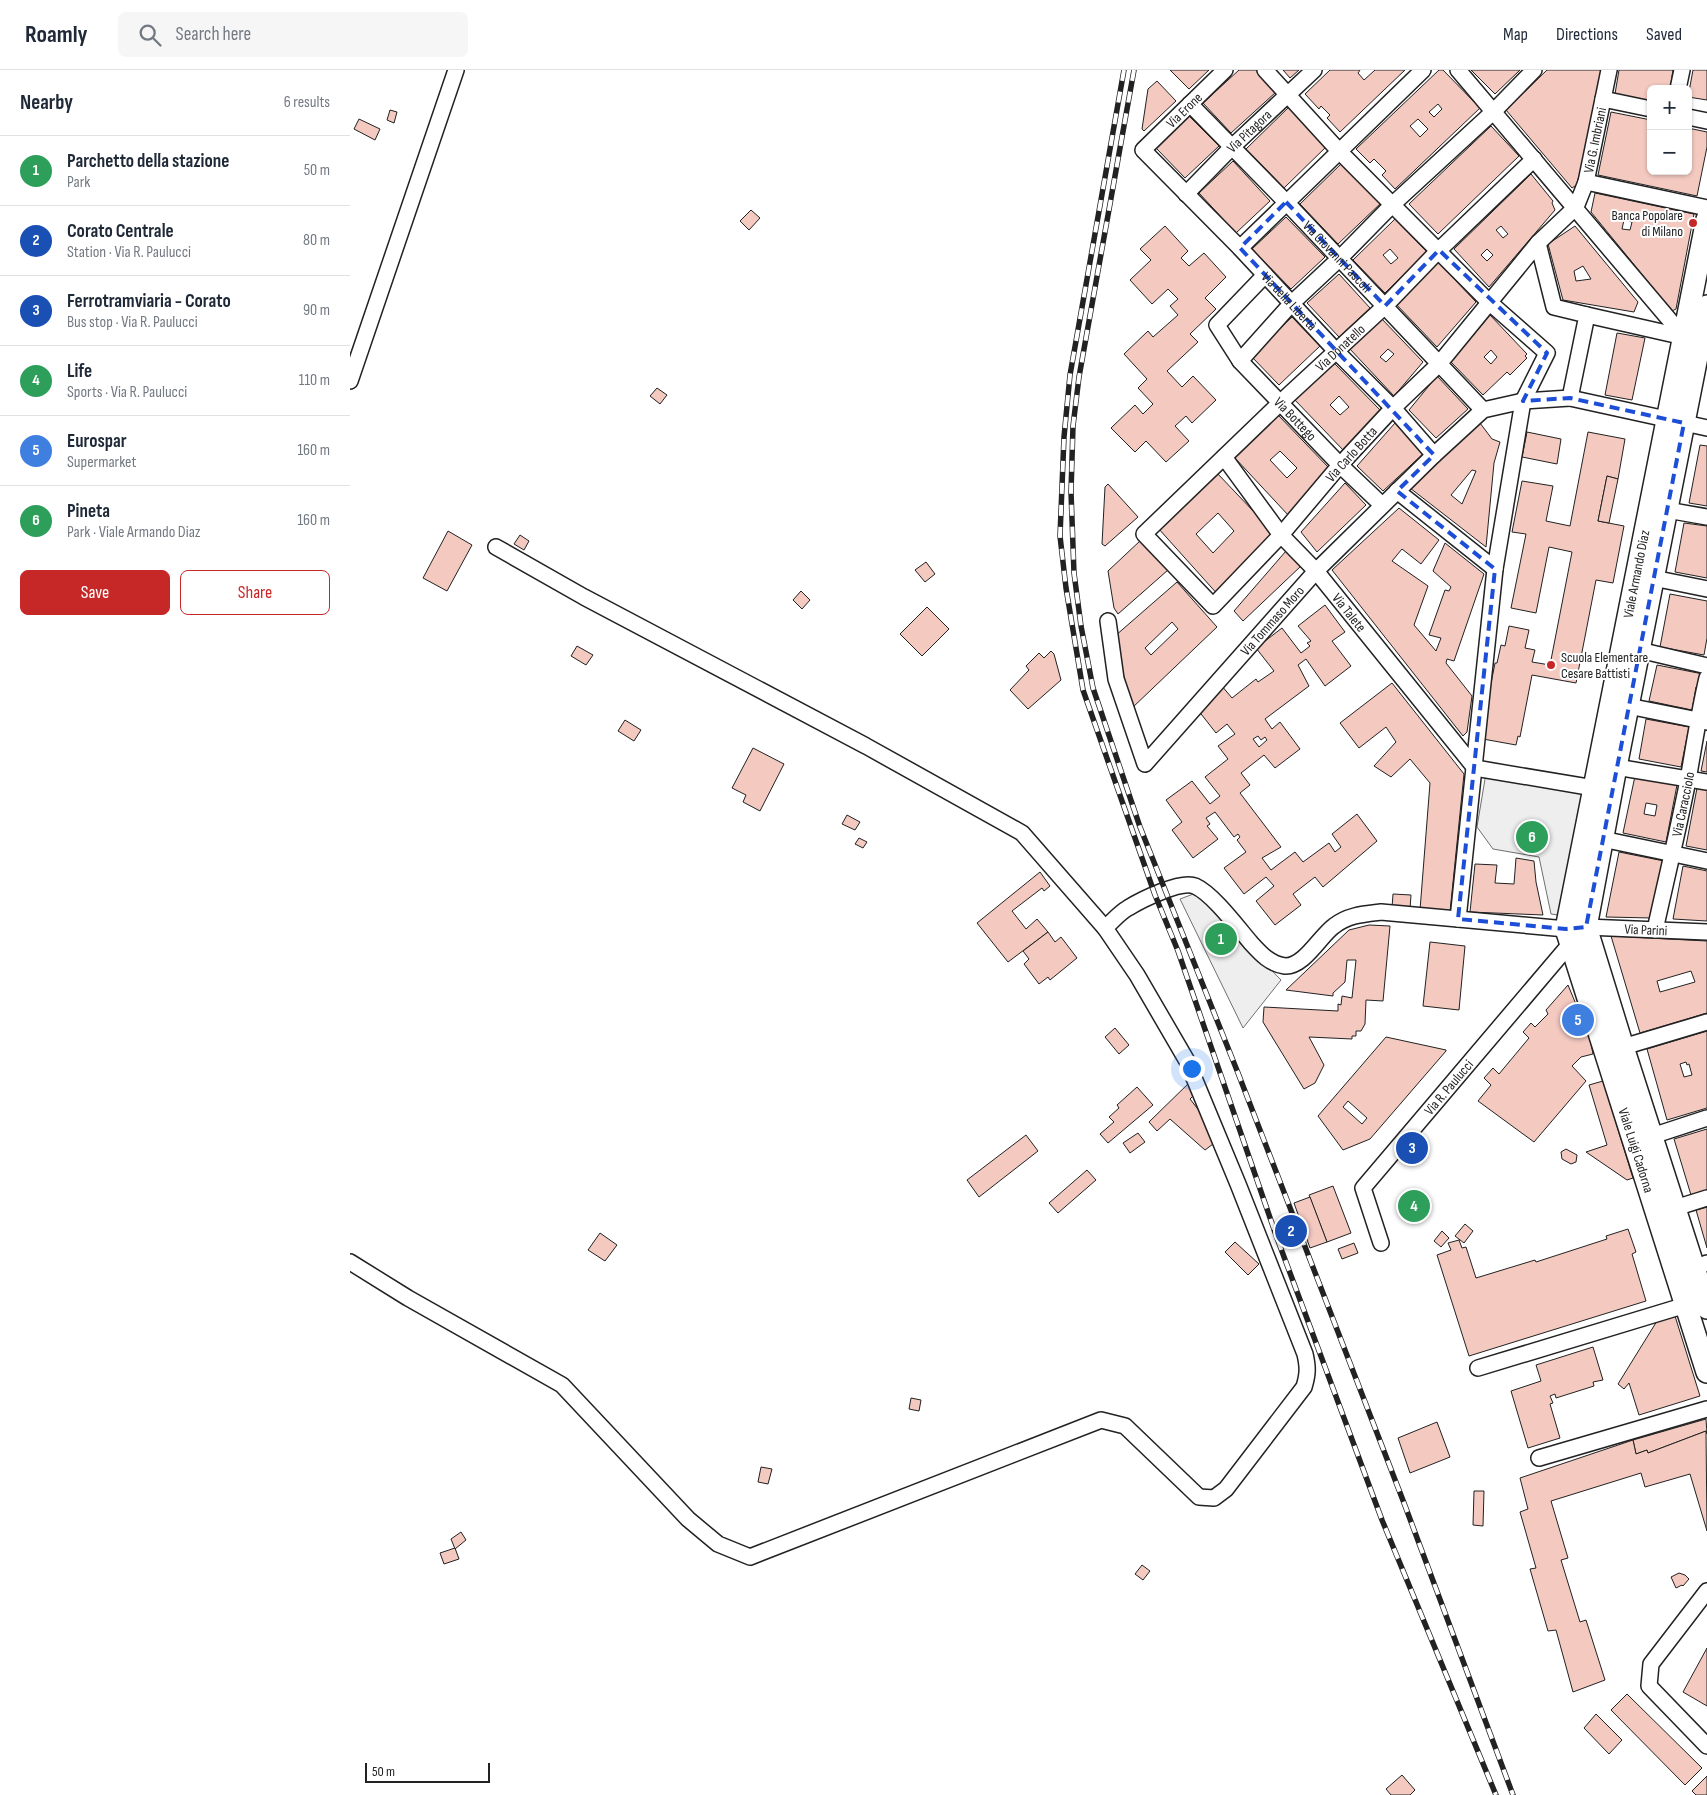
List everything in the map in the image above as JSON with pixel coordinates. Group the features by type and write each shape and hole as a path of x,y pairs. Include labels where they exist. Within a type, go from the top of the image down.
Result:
{"main road":[{"path":"1697,339 1707,218"},
{"path":"1574,933 1602,839 1667,510 1675,422 1707,306"},
{"name":"Viale Armando Diaz","path":"1574,933 1594,788 1675,422"},
{"name":"Viale Luigi Cadorna","path":"1574,933 1623,1047 1675,1208 1692,1268 1686,1305 1707,1372"},
{"name":"Viale Luigi Cadorna","path":"1574,933 1707,1308"}],"street":[{"path":"350,381 456,70"},
{"name":"Via Erone","path":"1143,150 1225,70"},
{"path":"1265,70 1339,151 1489,302 1547,353 1523,401 1495,569 1458,919"},
{"name":"Via Pitagora","path":"1186,194 1232,147 1314,70"},
{"path":"1240,248 1423,70"},
{"path":"1458,70 1576,208 1697,339"},
{"path":"1240,361 1292,303 1393,204 1493,112 1534,70"},
{"name":"Via G. Imbriani","path":"1576,208 1586,182 1609,70"},
{"path":"1679,85 1682,70"},
{"path":"1603,99 1647,108"},
{"name":"Via Giovanni Pascoli","path":"1190,104 1286,202 1483,410"},
{"path":"1692,118 1707,121"},
{"name":"Via della Libertà","path":"1143,150 1393,408 1434,455"},
{"name":"Via Donatello","path":"1213,606 1144,534 1281,402 1385,306 1439,250 1534,158"},
{"path":"1586,182 1707,208"},
{"name":"Via Carlo Botta","path":"1213,606 1281,535 1393,408 1440,364 1538,243 1576,208"},
{"path":"1538,243 1554,307 1697,339"},
{"name":"Via Bottego","path":"1265,275 1217,325 1240,361 1340,466 1382,505"},
{"path":"1570,398 1587,315"},
{"name":"Via Tommaso Moro","path":"1108,621 1116,679 1145,764 1316,570 1483,410 1523,401 1570,398 1707,428"},
{"name":"Via Talete","path":"1224,457 1281,535 1316,570 1475,768"},
{"path":"1397,491 1495,569"},
{"path":"1667,510 1707,517"},
{"path":"350,1262 408,1298 562,1385 688,1518 718,1544 750,1557 1101,1420 1125,1426 1198,1497 1214,1498 1226,1490 1304,1386 1308,1376 1305,1354 1187,1061 1137,975 1105,928 1022,833 874,751 584,597 496,547"},
{"path":"1653,578 1707,589"},
{"path":"1639,650 1707,666"},
{"name":"Via Caracciolo","path":"1656,930 1702,721 1707,678"},
{"path":"1628,706 1702,721"},
{"path":"1616,767 1707,782"},
{"path":"1475,768 1594,788"},
{"path":"1602,839 1707,860"},
{"name":"Via Parini","path":"1105,928 1126,909 1154,895 1178,886 1194,885 1207,894 1271,963 1287,966 1300,961 1333,926 1351,916 1381,912 1574,933 1656,930 1707,932"},
{"name":"Via R. Paulucci","path":"1381,1243 1363,1188 1574,933"},
{"path":"1623,1047 1707,1022"},
{"path":"1652,1136 1707,1118"},
{"path":"1675,1208 1707,1198"},
{"path":"1478,1368 1686,1305"},
{"path":"1540,1458 1707,1409"},
{"path":"1707,1591 1650,1664 1649,1686 1707,1746"}],"highlighted area":[{"path":"1286,202 1385,306 1439,250 1547,353 1523,401 1570,398 1684,423 1586,927 1566,929 1458,919 1495,569 1397,491 1434,455 1240,248"}],"shaded area":[{"path":"1486,773 1588,791 1566,916 1551,914 1539,857 1493,849 1477,827"},
{"path":"1196,893 1281,980 1243,1028 1180,899"}],"building":[{"path":"1170,70 1209,70 1189,89"},
{"path":"1239,70 1256,70 1276,92 1231,133 1203,103"},
{"path":"1283,70 1299,70 1290,78"},
{"path":"1330,70 1360,70 1358,73 1364,80 1375,70 1405,70 1340,132 1327,118 1330,115 1321,106 1319,109 1305,94"},
{"path":"1439,70 1443,70 1480,108 1395,189 1382,175 1386,171 1374,159 1370,163 1356,149","holes":["1438,104 1442,109 1434,117 1429,112","1418,119 1428,129 1420,137 1410,126"]},
{"path":"1471,70 1520,70 1495,94"},
{"path":"1547,70 1601,70 1578,184 1572,188 1506,110"},
{"path":"1619,70 1673,70 1671,85 1647,85 1647,100 1615,94"},
{"path":"1693,70 1707,70 1707,100 1692,98 1692,85 1690,85"},
{"path":"1157,81 1176,101 1144,131 1142,129 1148,89"},
{"path":"1290,106 1328,145 1284,188 1246,149"},
{"path":"390,110 397,112 394,123 387,120"},
{"path":"1611,112 1647,119 1647,175 1692,175 1692,129 1707,132 1707,147 1697,196 1598,175"},
{"path":"1189,116 1219,146 1185,178 1156,148"},
{"path":"359,119 380,129 375,140 354,129"},
{"path":"1491,126 1519,156 1438,234 1409,204"},
{"path":"1233,161 1270,201 1236,233 1199,193"},
{"path":"1343,162 1382,202 1338,244 1300,204"},
{"path":"1531,174 1553,201 1555,210 1489,287 1454,249","holes":["1501,226 1508,234 1503,238 1496,230","1487,249 1493,255 1487,261 1481,255"]},
{"path":"1595,193 1694,214 1676,309 1672,311 1591,212","holes":["1624,220 1632,222 1630,230 1622,229"]},
{"path":"751,210 760,218 749,230 740,221"},
{"path":"1286,217 1325,257 1291,289 1252,249"},
{"path":"1395,219 1427,252 1385,293 1353,260","holes":["1390,249 1398,258 1391,264 1383,255"]},
{"path":"1165,226 1188,251 1181,258 1189,266 1204,253 1226,277 1205,298 1216,309 1190,334 1198,342 1167,371 1182,387 1193,376 1216,400 1192,423 1186,416 1175,426 1189,441 1166,462 1146,441 1135,452 1111,428 1135,405 1143,414 1153,404 1138,388 1147,379 1124,354 1148,331 1153,337 1178,315 1170,306 1178,299 1168,289 1152,304 1130,280 1151,260 1140,249"},
{"path":"1575,226 1638,302 1634,312 1563,300 1548,244","holes":["1583,266 1591,279 1576,281 1574,271"]},
{"path":"1438,262 1476,302 1437,347 1395,303"},
{"path":"1339,274 1370,308 1339,337 1307,303"},
{"path":"1490,315 1527,354 1525,356 1527,358 1510,375 1507,372 1483,395 1451,362","holes":["1491,350 1497,357 1491,364 1484,357"]},
{"path":"1292,317 1320,346 1279,385 1251,356"},
{"path":"1381,318 1423,362 1394,396 1349,348","holes":["1388,349 1394,354 1386,362 1380,357"]},
{"path":"1617,333 1645,338 1632,400 1605,395"},
{"path":"1334,363 1381,411 1345,452 1294,399","holes":["1339,396 1349,407 1340,415 1330,405"]},
{"path":"1437,376 1468,409 1436,438 1409,410"},
{"path":"657,388 667,395 660,404 650,396"},
{"path":"1278,415 1330,469 1289,516 1234,457","holes":["1280,451 1297,468 1287,478 1270,460"]},
{"path":"1395,423 1424,453 1383,491 1357,466"},
{"path":"1480,423 1492,439 1500,442 1494,463 1486,547 1410,488","holes":["1472,470 1476,471 1462,504 1451,495"]},
{"path":"1527,432 1561,439 1557,464 1522,457"},
{"path":"1588,432 1625,439 1618,479 1607,476 1598,521 1624,526 1613,583 1596,580 1576,683 1532,675 1520,737 1518,736 1516,745 1483,739 1482,729 1495,663 1497,663 1501,645 1505,646 1509,626 1529,630 1525,648 1535,650 1532,662 1550,665 1572,552 1549,547 1536,613 1511,608 1526,534 1512,532 1522,481 1553,486 1546,521 1570,526"},
{"path":"1700,445 1707,446 1707,506 1689,503"},
{"path":"1217,473 1275,534 1220,597 1158,528","holes":["1218,513 1234,531 1213,553 1196,534"]},
{"path":"1607,476 1618,479 1609,523 1598,521"},
{"path":"1345,483 1366,505 1317,552 1301,532"},
{"path":"1108,484 1138,517 1105,546 1102,544 1105,487"},
{"path":"1399,508 1439,540 1421,564 1402,549 1392,561 1428,586 1414,625 1436,651 1441,638 1429,635 1445,590 1449,591 1451,587 1433,571 1445,543 1484,574 1454,661 1447,659 1446,663 1472,696 1467,732 1463,736 1332,570"},
{"path":"1684,523 1707,526 1707,578 1675,572"},
{"path":"448,531 472,545 447,591 423,578"},
{"path":"520,535 529,541 524,550 514,544"},
{"path":"1141,540 1168,570 1118,614 1114,608 1108,571"},
{"path":"1286,551 1301,566 1243,621 1234,611"},
{"path":"926,562 935,574 925,582 915,570"},
{"path":"1177,582 1217,627 1131,709 1115,636","holes":["1172,622 1178,629 1151,655 1145,648"]},
{"path":"801,591 810,600 802,609 793,600"},
{"path":"1670,594 1707,601 1707,638 1704,655 1660,647"},
{"path":"1325,605 1345,632 1332,641 1351,666 1325,686 1306,659 1298,665 1309,686 1265,719 1272,729 1280,722 1300,749 1275,768 1264,755 1241,773 1250,785 1240,793 1281,847 1262,858 1271,870 1295,852 1303,862 1329,843 1335,852 1341,847 1332,834 1357,814 1377,841 1323,887 1315,877 1293,894 1301,905 1275,925 1256,901 1274,886 1266,877 1244,894 1224,868 1246,852 1237,840 1240,837 1238,834 1234,837 1215,812 1206,818 1210,824 1207,826 1218,839 1193,858 1172,830 1182,822 1166,800 1192,781 1210,804 1220,796 1205,777 1228,759 1218,746 1235,734 1227,724 1216,733 1194,705 1221,685 1232,698 1256,679 1258,682 1274,671 1256,648 1282,628 1301,653 1310,646 1307,643 1311,641 1298,626","holes":["1258,736 1261,740 1265,737 1267,740 1259,747 1253,739"]},
{"path":"927,607 949,629 922,656 900,634"},
{"path":"577,646 593,655 586,665 571,656"},
{"path":"1051,651 1054,654 1061,680 1028,709 1010,690 1029,670 1026,666 1039,653 1044,658"},
{"path":"1657,665 1703,674 1700,688 1696,687 1692,710 1649,701"},
{"path":"1392,683 1464,774 1450,912 1420,910 1430,783 1410,759 1391,777 1374,766 1396,742 1386,727 1359,748 1340,723"},
{"path":"1646,719 1689,727 1681,767 1639,759"},
{"path":"625,720 641,730 634,741 618,731"},
{"path":"1707,741 1707,772 1701,771"},
{"path":"753,748 784,764 760,811 743,802 746,795 732,788"},
{"path":"1635,776 1677,785 1666,842 1623,833","holes":["1646,803 1657,805 1655,816 1644,814"]},
{"path":"1697,788 1707,790 1707,850 1686,846"},
{"path":"847,815 860,822 855,830 842,824"},
{"path":"859,838 867,842 863,848 855,844"},
{"path":"1619,852 1664,861 1652,918 1606,917"},
{"path":"1516,858 1534,861 1543,915 1470,912 1475,864 1497,865 1495,883 1514,884"},
{"path":"1683,866 1707,871 1707,921 1673,919"},
{"path":"1040,872 1050,886 1044,891 1042,888 1012,911 1026,929 1037,919 1048,932 1008,962 977,923"},
{"path":"1393,894 1411,895 1410,909 1392,908"},
{"path":"1369,925 1390,926 1383,1001 1366,1000 1365,1024 1361,1031 1356,1031 1356,1036 1352,1036 1352,1039 1309,1037 1324,1065 1315,1083 1304,1089 1263,1022 1264,1007 1338,1011 1338,1004 1341,1005 1342,996 1352,998 1356,960 1347,960 1345,982 1333,993 1333,996 1286,990 1349,930"},
{"path":"1048,932 1055,942 1061,937 1077,958 1050,980 1048,977 1039,984 1024,964 1029,959 1023,951"},
{"path":"1611,936 1707,941 1707,1013 1640,1033","holes":["1691,971 1695,982 1660,992 1657,981"]},
{"path":"1430,942 1465,946 1459,1010 1423,1006"},
{"path":"1568,985 1590,1038 1593,1054 1581,1057 1572,1066 1586,1081 1534,1142 1478,1101 1491,1085 1484,1078 1493,1068 1499,1074 1529,1038 1523,1032 1531,1023 1535,1027 1548,1014 1546,1010"},
{"path":"1115,1028 1129,1045 1119,1054 1105,1037"},
{"path":"1707,1031 1707,1108 1667,1120 1647,1049","holes":["1686,1062 1687,1065 1689,1064 1692,1075 1684,1077 1680,1064"]},
{"path":"1386,1037 1446,1050 1370,1139 1343,1150 1318,1116","holes":["1348,1101 1367,1118 1362,1124 1343,1107"]},
{"path":"1192,1080 1198,1091 1190,1099 1211,1126 1217,1141 1205,1150 1170,1119 1157,1131 1149,1122"},
{"path":"1603,1081 1633,1178 1627,1180 1586,1152 1607,1145 1589,1085"},
{"path":"1137,1087 1153,1105 1108,1143 1100,1134 1114,1122 1109,1117 1119,1108 1117,1105"},
{"path":"1707,1129 1707,1190 1691,1195 1674,1139"},
{"path":"1138,1133 1145,1142 1130,1153 1123,1143"},
{"path":"1026,1135 1038,1151 979,1197 967,1180"},
{"path":"1566,1149 1577,1155 1576,1162 1571,1164 1562,1159 1561,1152"},
{"path":"1087,1170 1096,1180 1058,1213 1049,1203"},
{"path":"1333,1186 1351,1233 1327,1242 1309,1195"},
{"path":"1310,1197 1327,1242 1310,1248 1294,1203"},
{"path":"1707,1207 1707,1248 1696,1210"},
{"path":"1465,1224 1473,1231 1464,1243 1455,1236"},
{"path":"1628,1229 1636,1252 1632,1254 1646,1301 1469,1356 1437,1255 1451,1250 1448,1243 1459,1240 1462,1248 1466,1247 1476,1278 1535,1260 1536,1262 1607,1239 1606,1236"},
{"path":"1442,1231 1449,1238 1441,1247 1434,1241"},
{"path":"600,1233 617,1245 605,1261 588,1250"},
{"path":"1235,1242 1259,1264 1248,1275 1225,1252"},
{"path":"1354,1243 1358,1253 1342,1259 1338,1249"},
{"path":"1675,1316 1700,1396 1639,1415 1629,1383 1624,1389 1618,1384 1657,1321"},
{"path":"1593,1347 1603,1380 1593,1382 1594,1386 1556,1398 1555,1394 1550,1396 1553,1403 1550,1404 1560,1438 1528,1448 1511,1391 1541,1381 1536,1365"},
{"path":"911,1398 921,1400 919,1411 909,1409"},
{"path":"1706,1419 1707,1434 1706,1431 1648,1453 1647,1450 1636,1454 1633,1440"},
{"path":"1437,1422 1450,1457 1410,1473 1398,1438"},
{"path":"1706,1431 1707,1531 1690,1474 1645,1487 1641,1473 1551,1501 1568,1558 1561,1560 1580,1622 1586,1620 1605,1680 1573,1692 1556,1630 1548,1631 1530,1569 1536,1568 1520,1512 1528,1509 1520,1478 1633,1440 1636,1454 1647,1450 1648,1453"},
{"path":"761,1467 772,1469 768,1484 758,1482"},
{"path":"1474,1491 1484,1491 1483,1526 1473,1525"},
{"path":"461,1532 466,1540 455,1549 451,1539"},
{"path":"455,1548 459,1559 444,1564 440,1553"},
{"path":"1142,1565 1150,1571 1143,1580 1135,1574"},
{"path":"1679,1573 1689,1579 1683,1586 1676,1588 1671,1577"},
{"path":"1707,1648 1707,1706 1683,1692"},
{"path":"1627,1694 1702,1768 1685,1785 1611,1710"},
{"path":"1596,1714 1622,1740 1609,1754 1584,1728"},
{"path":"1402,1775 1415,1790 1410,1795 1391,1795 1386,1789"},
{"path":"1707,1776 1707,1795 1696,1795 1692,1791"}],"railway":[{"path":"1124,70 1070,375 1064,437 1060,536 1066,588 1083,690 1155,895 1178,951 1277,1238 1382,1520 1496,1795"},
{"path":"1134,70 1079,377 1073,426 1071,492 1074,573 1081,626 1093,688 1140,827 1238,1073 1404,1503 1513,1795"}],"place":[{"name":"Banca Popolare di Milano","path":"1693,223"},
{"name":"Scuola Elementare Cesare Battisti","path":"1551,665"},
{"name":"Pineta","path":"1532,837"},
{"name":"Parchetto della stazione","path":"1221,939"},
{"name":"Eurospar","path":"1578,1020"},
{"name":"Ferrotramviaria - Corato","path":"1412,1148"},
{"name":"Life","path":"1414,1206"},
{"name":"Corato Centrale","path":"1291,1231"}]}
